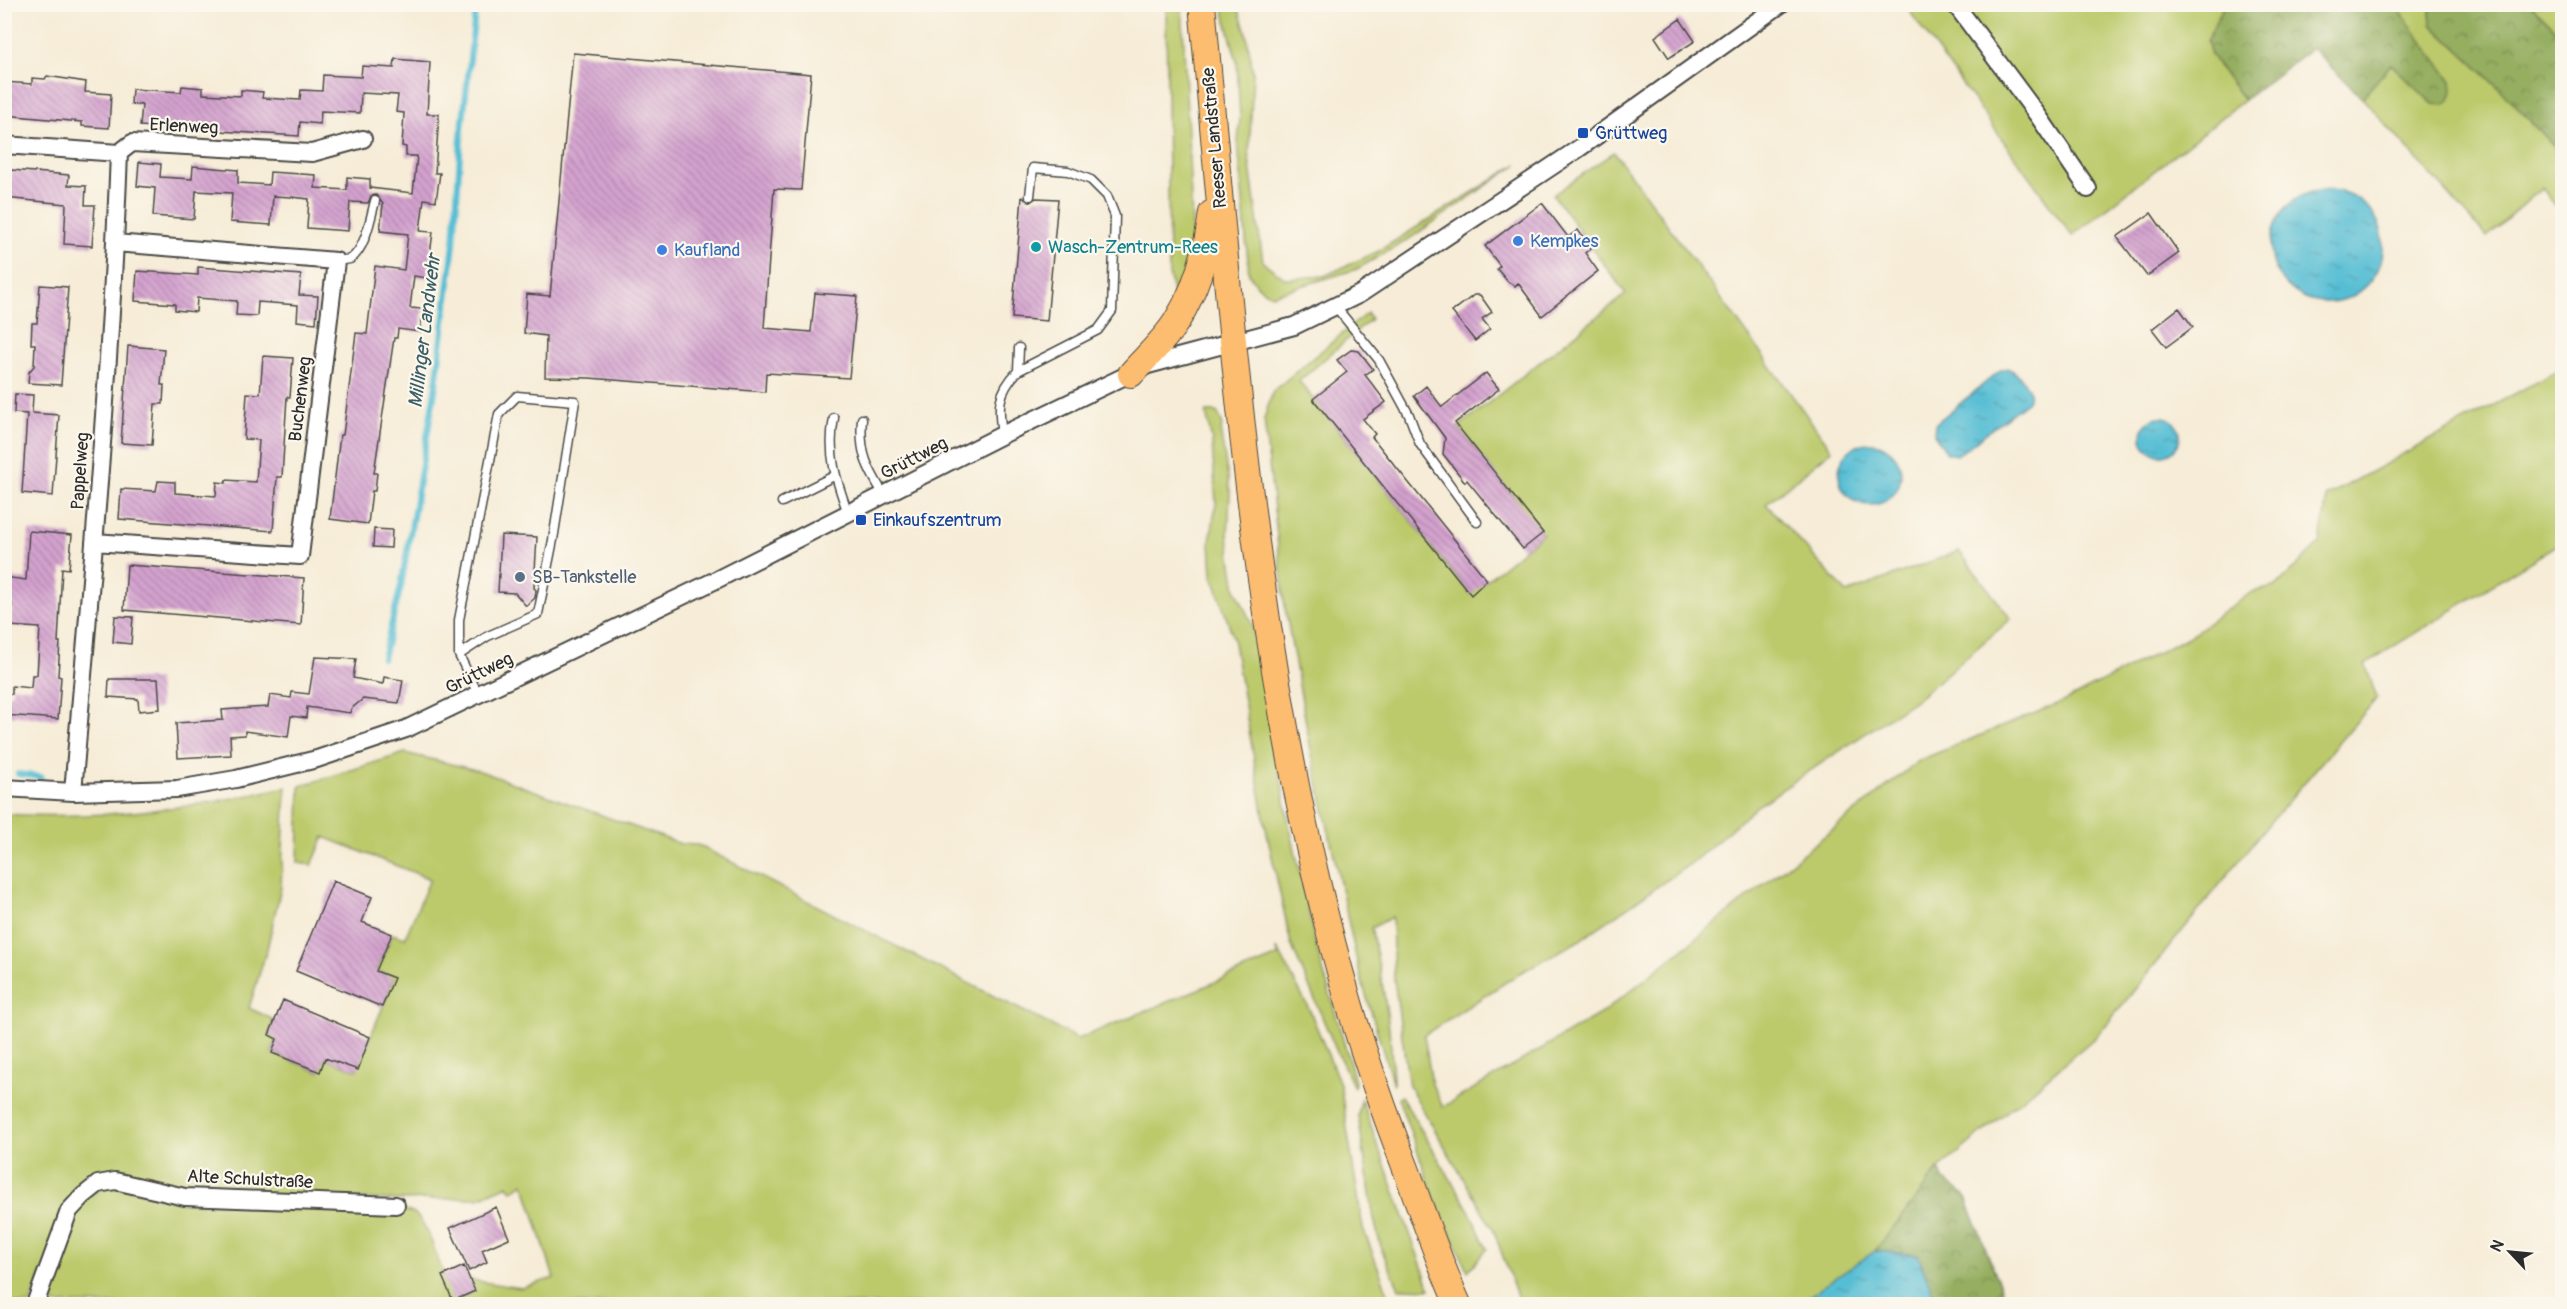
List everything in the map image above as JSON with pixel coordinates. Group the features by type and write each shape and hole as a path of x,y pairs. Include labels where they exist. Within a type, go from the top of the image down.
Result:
{"main road":[{"name":"Reeser Landstraße","path":"1202,4 1233,344 1276,672 1307,836 1325,914 1367,1061 1458,1305"},
{"path":"1131,374 1176,323 1193,293 1208,242 1217,171"}],"street":[{"name":"Grüttweg","path":"4,788 73,792 177,789 236,779 317,759 406,729 479,696 1002,435 1148,366 1294,326 1360,294 1566,157 1781,4"},
{"path":"1956,4 2039,117 2088,189"},
{"name":"Erlenweg","path":"4,145 119,153 132,143 312,153 363,139"},
{"name":"Pappelweg","path":"73,792 94,542 119,153"},
{"path":"115,243 336,261"},
{"name":"Buchenweg","path":"94,542 300,556 336,261"},
{"name":"Alte Schulstraße","path":"35,1305 69,1211 98,1184 115,1181 184,1197 396,1205"}],"lane":[{"path":"1002,435 999,400 1008,381 1018,371 1098,330 1112,311 1115,216 1107,196 1091,180 1076,174 1033,168 1030,196"},
{"path":"336,261 351,258 359,250 369,227 375,201"},
{"path":"1335,306 1379,360 1409,415 1420,444 1477,522"},
{"path":"1018,371 1019,348"},
{"path":"459,655 488,636 538,614 560,502 575,400 517,396 499,414 459,620 459,655 479,696"},
{"path":"834,418 830,436 834,476 848,513"},
{"path":"862,419 860,440 862,452 867,467 884,495"},
{"path":"782,502 834,476"}],"green space":[{"path":"2438,4 2531,5 2562,36 2562,154 2492,81 2431,24 2430,11"},
{"path":"1166,5 1182,5 1193,244 1192,264 1176,306 1169,274"},
{"path":"1222,5 1237,5 1246,32 1253,73 1249,158 1263,262 1286,279 1324,276 1377,252 1518,164 1406,241 1357,269 1272,295 1264,291 1249,274 1238,142 1240,117 1237,62"},
{"path":"1905,5 2224,5 2212,35 2213,56 2244,100 2072,236"},
{"path":"2224,5 2406,5 2401,14 2452,81 2452,94 2444,105 2433,104 2391,64 2362,98 2312,48 2244,100 2211,55 2207,41"},
{"path":"2406,5 2438,5 2430,11 2431,24 2492,81 2562,154 2562,214 2542,188 2487,237 2362,98 2391,64 2433,104 2452,81 2400,14"},
{"path":"2531,5 2562,5 2562,36"},
{"path":"1614,152 1832,450 1766,504 1847,593 1959,551 2011,619 1917,699 1756,807 1693,862 1580,940 1520,973 1424,1035 1432,1084 1443,1107 1605,1011 1920,760 2067,700 2188,637 2252,592 2275,587 2320,543 2327,496 2562,368 2562,542 2365,664 2377,698 2272,820 2098,1035 1939,1169 1875,1251 1798,1304 1520,1304 1493,1229 1409,1086 1394,979 1392,917 1371,928 1386,1005 1393,1084 1360,975 1310,745 1285,608 1264,419 1273,391 1367,313 1371,319 1299,381 1470,594 1543,534 1458,427 1626,294 1553,195"},
{"path":"1206,412 1217,412 1222,422 1221,435 1230,490 1228,537 1236,590 1252,624 1289,823 1316,946 1355,1081 1354,1087 1291,944 1266,829 1233,637 1212,574 1210,542 1216,503 1212,442"},
{"path":"405,753 480,771 681,844 698,845 1078,1039 1278,956 1277,948 1310,1011 1340,1084 1363,1228 1392,1304 40,1304 76,1210 89,1196 104,1187 120,1187 180,1202 398,1209 410,1212 416,1215 426,1230 454,1301 474,1291 470,1280 521,1288 554,1278 524,1183 512,1191 508,1185 479,1198 398,1200 183,1193 119,1176 104,1177 82,1186 67,1207 30,1304 5,1304 4,814 76,815 146,811 251,795 286,787 281,887 267,949 249,1008 274,1020 269,1035 277,1038 272,1053 319,1072 325,1058 357,1070 394,979 377,971 392,934 405,938 430,879 324,837 312,865 298,863 300,786"},
{"path":"1401,1096 1469,1210 1487,1249 1468,1271 1435,1199 1398,1098"},
{"path":"1361,1099 1430,1289 1399,1288 1382,1251 1374,1219 1358,1116"},
{"path":"1939,1169 1943,1179 1965,1195 2007,1304 1937,1304 1918,1255 1875,1251"}],"water":[{"path":"2327,190 2348,194 2367,206 2379,225 2383,246 2379,267 2367,286 2348,298 2327,302 2306,298 2287,286 2275,267 2271,246 2275,225 2287,206 2306,194"},
{"path":"2007,368 2024,382 2029,391 2028,401 1957,455 1947,453 1934,434 1935,424 2001,370"},
{"path":"2161,417 2175,422 2180,436 2175,450 2161,455 2147,450 2142,436 2147,422"},
{"path":"1870,443 1882,445 1892,452 1899,462 1901,474 1899,486 1892,496 1882,503 1870,505 1858,503 1848,496 1841,486 1839,474 1841,462 1848,452 1858,445"},
{"path":"1875,1251 1918,1255 1937,1304 1798,1304"}],"building":[{"path":"1680,19 1695,41 1669,58 1655,37"},
{"name":"Kaufland","path":"573,53 811,74 801,190 774,189 764,328 811,332 815,293 857,296 849,378 766,373 765,392 589,378 545,377 546,336 524,333 527,294 550,296"},
{"path":"395,59 430,62 427,114 439,114 435,173 440,173 436,201 424,199 420,231 433,232 427,278 414,276 410,308 423,309 420,332 398,329 397,338 394,338 374,473 377,473 375,491 372,491 368,524 330,519 340,435 343,435 356,333 367,334 375,266 404,270 408,234 380,231 383,204 376,195 371,196 368,203 350,202 348,231 307,228 309,199 291,197 273,196 271,225 230,222 232,193 196,191 194,219 153,216 155,188 137,186 139,162 161,164 160,177 192,179 193,166 238,170 238,183 269,185 270,172 316,175 315,188 347,190 347,177 370,179 370,188 413,193 417,156 406,156 406,147 402,146 404,113 396,112 398,95 361,93 360,113 321,111 320,124 300,122 299,136 140,126 142,105 131,104 132,89 181,92 182,86 203,88 203,94 241,96 241,90 263,92 262,98 300,100 301,90 322,91 323,75 361,77 362,66 394,68"},
{"path":"47,76 86,82 85,92 111,94 109,128 82,126 82,122 4,115 4,82 32,84 32,78 45,79"},
{"path":"11,170 69,175 68,185 86,186 85,205 95,205 92,246 64,244 66,204 4,198 4,181 10,181"},
{"name":"Wasch-Zentrum-Rees","path":"1022,197 1030,202 1036,198 1058,199 1047,321 1012,318"},
{"path":"1542,203 1568,237 1578,230 1591,248 1585,253 1598,271 1542,316 1518,283 1515,286 1508,282 1497,269 1500,266 1485,246"},
{"path":"2151,213 2179,253 2147,276 2117,237"},
{"path":"198,267 301,275 299,295 318,296 316,323 297,321 298,305 258,302 257,316 236,315 237,301 197,298 196,312 175,310 175,304 135,301 137,271 198,275"},
{"path":"40,285 68,287 61,385 28,383 29,372 34,366 35,344 31,344 32,323 37,323"},
{"path":"1474,295 1480,295 1492,312 1482,319 1490,329 1475,341 1452,312"},
{"path":"2179,308 2193,327 2166,347 2152,329"},
{"path":"128,346 164,349 161,385 164,385 163,404 155,404 152,445 121,443"},
{"path":"1351,350 1359,351 1373,369 1365,375 1386,402 1363,419 1375,434 1372,437 1487,580 1471,595 1313,399 1347,372 1337,360"},
{"path":"263,356 293,358 290,397 287,397 282,477 277,477 273,531 119,519 121,489 156,491 158,481 175,482 175,493 216,496 217,482 226,483 226,480 256,482 259,440 244,439 247,393 260,394"},
{"path":"1486,373 1499,389 1455,423 1543,533 1523,549 1443,454 1445,438 1414,396 1426,386 1442,407"},
{"path":"15,394 33,395 32,413 59,415 53,496 22,493 27,414 14,413"},
{"path":"374,529 392,530 391,548 373,547"},
{"path":"29,531 72,535 69,569 62,568 58,642 60,642 58,676 61,677 58,719 4,715 4,694 12,694 12,686 31,688 32,675 37,675 40,628 10,626 12,603 4,602 4,577 26,580"},
{"path":"501,535 537,537 535,598 526,606 515,593 498,592"},
{"path":"127,565 304,578 301,625 124,610"},
{"path":"115,616 133,617 131,644 113,642"},
{"path":"315,657 356,659 353,678 383,684 384,677 403,680 399,703 363,699 351,709 350,713 307,707 306,718 291,716 288,737 245,731 245,735 230,736 231,755 178,758 176,723 223,720 222,710 268,707 270,695 291,698 292,692 309,694"},
{"path":"109,679 158,679 160,709 139,711 138,699 108,697"},
{"path":"333,881 372,897 362,922 392,934 376,971 394,978 382,1007 296,971"},
{"path":"283,1000 370,1037 358,1070 325,1058 320,1072 272,1053 277,1039 269,1035"},
{"path":"496,1207 509,1238 482,1250 487,1262 469,1271 450,1228"},
{"path":"464,1266 475,1291 453,1301 442,1276"}],"waterway":[{"name":"Millinger Landwehr","path":"383,658 401,586 436,385 454,244 461,138 476,4"},
{"path":"18,774 41,777"}],"place":[{"name":"Grüttweg","path":"1583,133"},
{"name":"Kempkes","path":"1518,241"},
{"name":"Wasch-Zentrum-Rees","path":"1036,247"},
{"name":"Kaufland","path":"662,250"},
{"name":"Einkaufszentrum","path":"861,520"},
{"name":"SB-Tankstelle","path":"520,577"}]}
